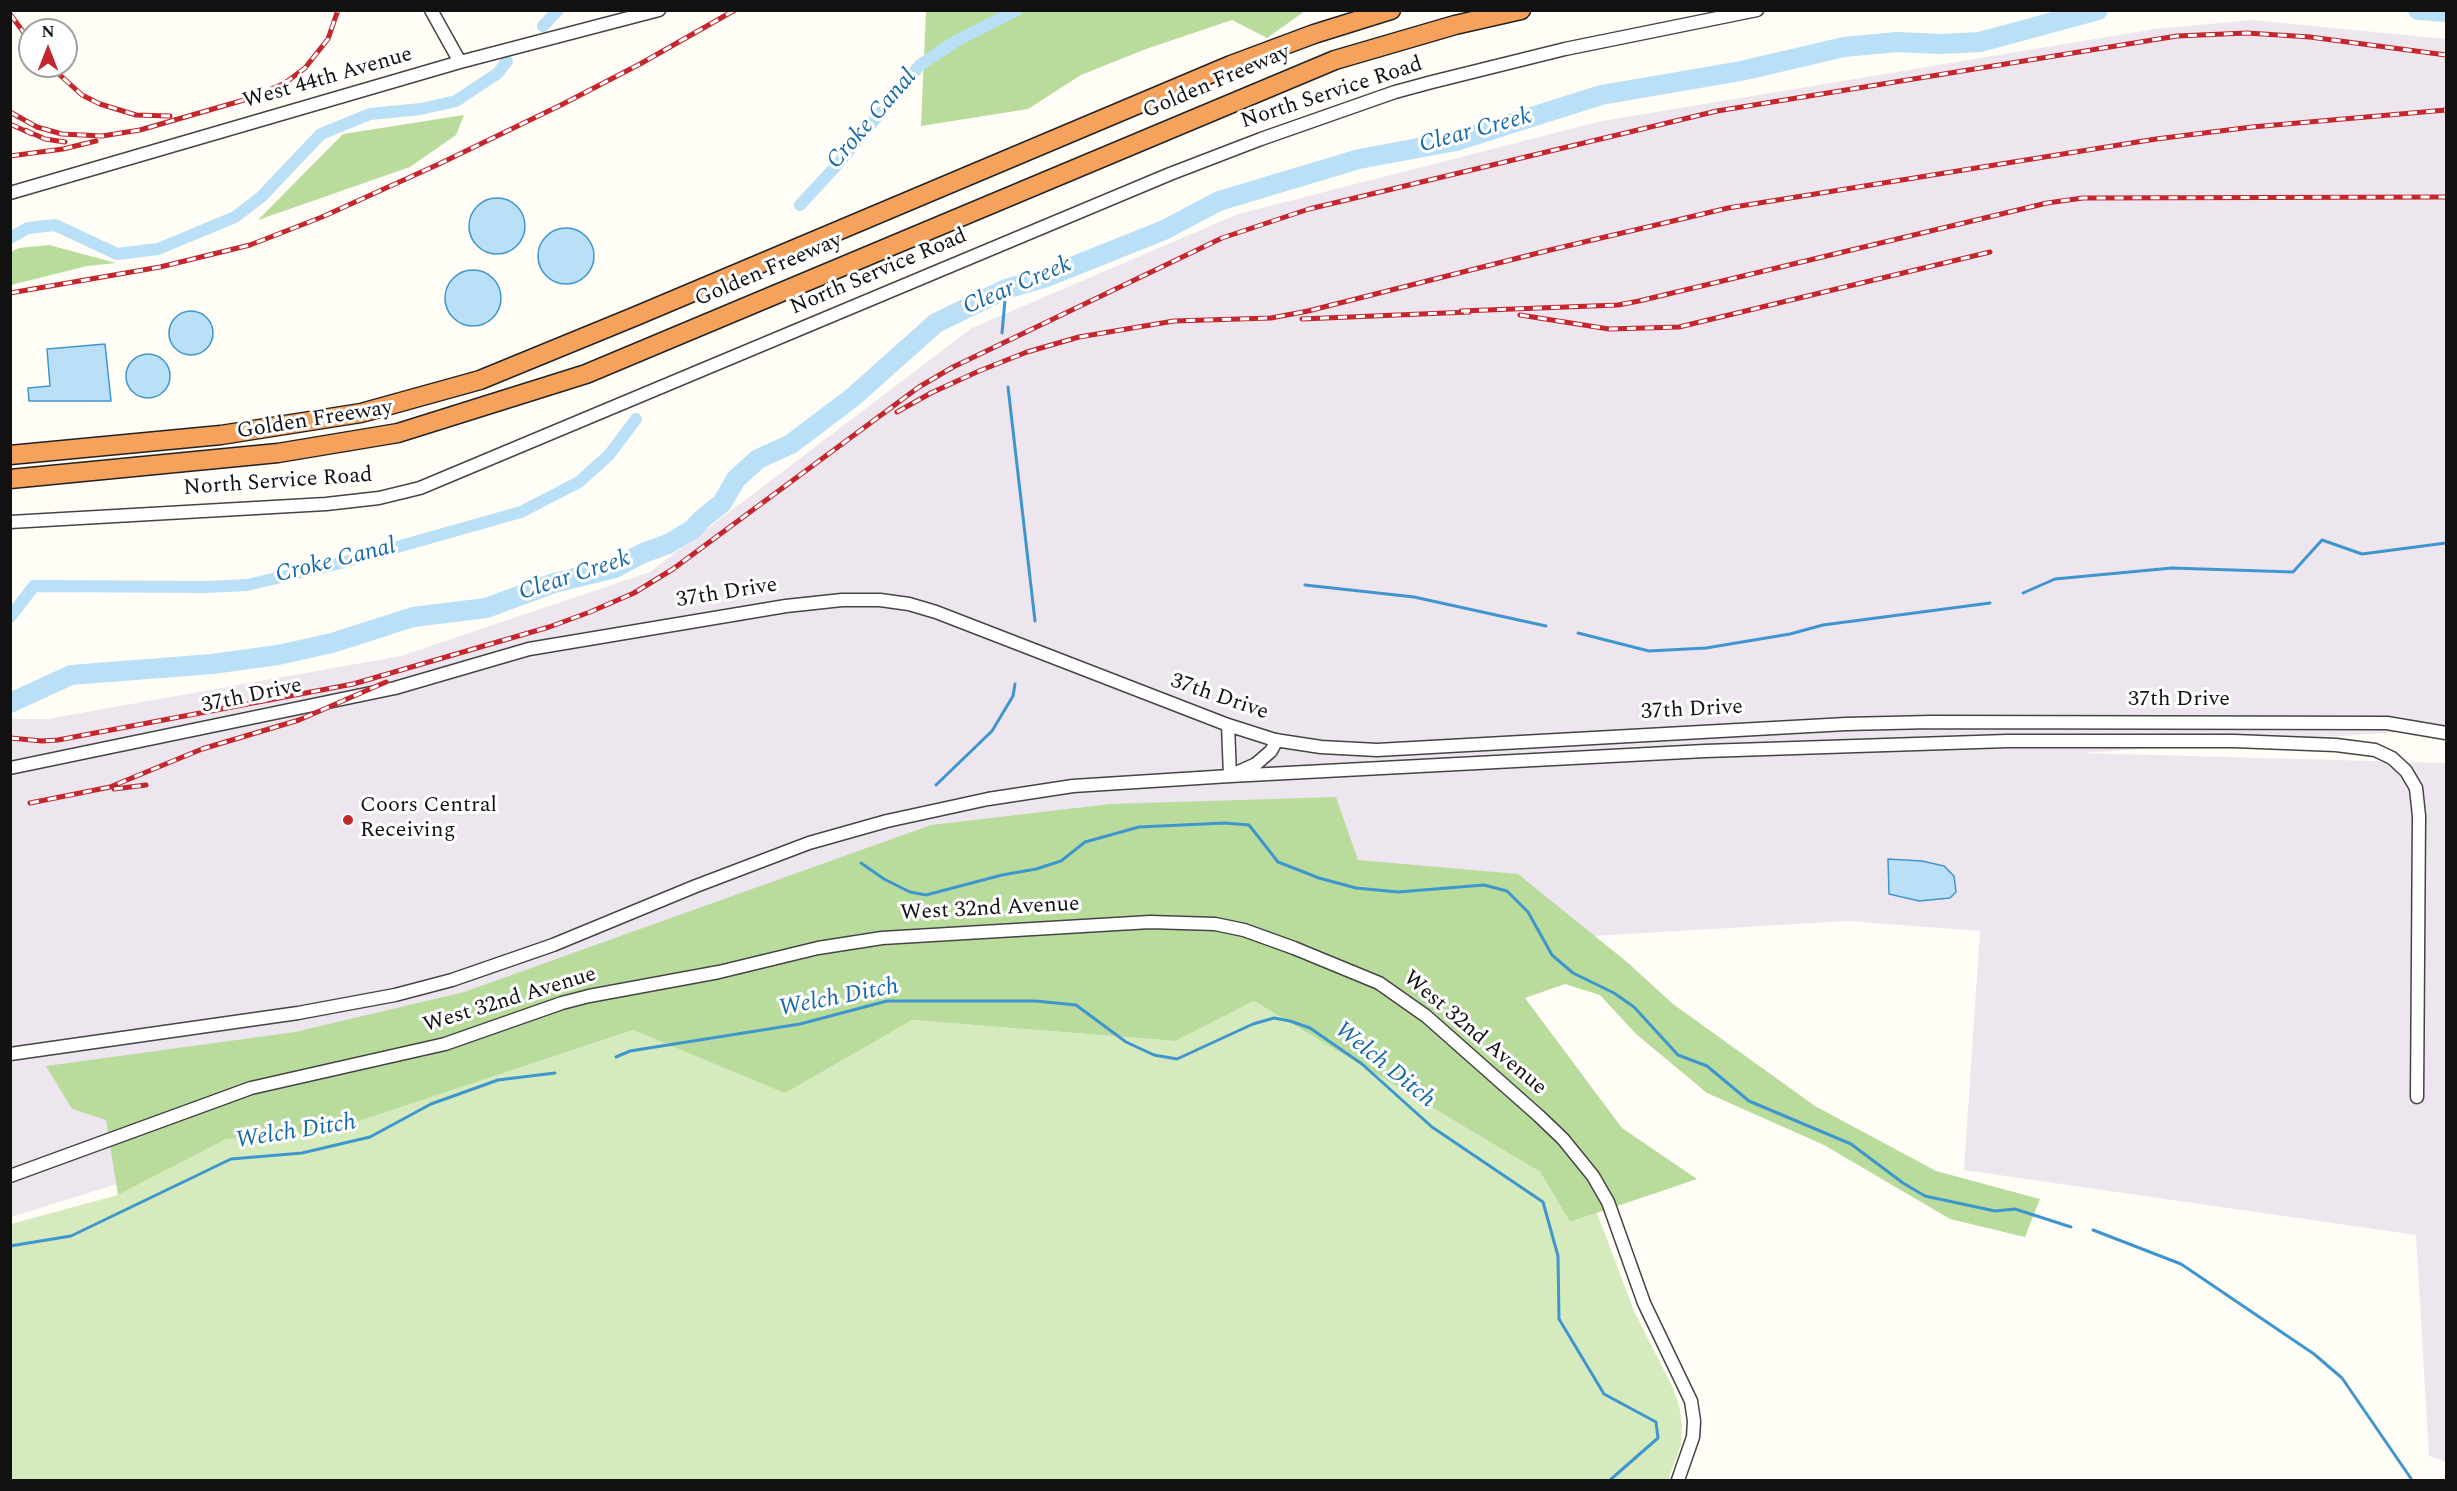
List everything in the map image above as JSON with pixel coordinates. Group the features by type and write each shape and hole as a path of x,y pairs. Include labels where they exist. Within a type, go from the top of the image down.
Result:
{"highway":[{"name":"Golden Freeway","path":"10,455 221,435 361,413 480,380 1231,65 1314,34 1391,10"},
{"name":"Golden Freeway","path":"10,479 278,453 398,433 586,374 1335,60 1455,25 1521,10"}],"street":[{"path":"431,10 460,62"},
{"name":"West 44th Avenue","path":"10,193 460,62 659,10"},
{"name":"North Service Road","path":"10,522 326,504 379,498 420,488 1261,138 1395,92 1565,49 1757,10"},
{"name":"37th Drive","path":"10,768 384,690 529,649 691,621 842,600 880,600 909,604 936,612 1228,725 1277,740 1320,747 1377,750 1846,724 1931,722 2387,723 2416,726 2446,733"},
{"path":"1228,725 1230,776"},
{"path":"1230,776 1256,764 1271,751 1277,740"},
{"path":"10,1054 298,1013 395,995 452,980 553,945 696,886 809,843 887,821 988,799 1073,786 1705,751 2007,741 2234,741 2336,745 2375,750 2392,758 2406,771 2415,788 2418,807 2417,1097"},
{"name":"West 32nd Avenue","path":"10,1176 250,1088 302,1074 445,1044 553,1006 589,996 719,972 818,948 882,938 1126,923 1215,924 1244,930 1379,983 1426,1016 1563,1139 1593,1176 1608,1202 1641,1296 1691,1401 1694,1421 1693,1437 1678,1480"}],"shaded area":[{"path":"2252,20 2446,39 2446,729 2082,753 2446,763 2446,1462 2429,1456 2416,1235 1964,1170 1980,931 1848,921 1187,960 694,1005 11,1217 10,719 47,719 401,656 650,572 972,328 1238,214 1602,121 2155,29"}],"green space":[{"path":"926,10 1305,11 1267,38 1232,20 1146,49 1081,75 1028,109 921,126"},
{"path":"464,115 456,135 410,167 258,220 343,134"},
{"path":"49,245 116,263 87,266 11,285 11,252 19,248"},
{"path":"1336,797 1358,860 1518,874 1627,962 1673,1004 1815,1106 1936,1171 2040,1199 2025,1237 1950,1219 1824,1145 1707,1093 1636,1034 1600,995 1565,984 1525,998 1622,1128 1697,1179 1570,1222 1540,1172 1254,1001 1175,1041 912,1020 785,1093 633,1030 320,1134 226,1139 118,1195 106,1120 72,1109 46,1066 295,1032 464,992 931,825 1110,804"},
{"path":"1254,1001 1540,1172 1570,1222 1597,1213 1634,1311 1672,1386 1679,1405 1682,1425 1681,1445 1668,1480 11,1480 11,1224 118,1195 226,1139 320,1134 633,1030 782,1091 912,1020 1174,1041"}],"water":[{"path":"497,198 508,200 517,206 523,215 525,226 523,237 517,246 508,252 497,254 486,252 477,246 471,237 469,226 471,215 477,206 486,200"},
{"path":"560,228 572,228 582,232 590,240 594,256 590,272 582,280 572,284 560,284 550,280 542,272 538,262 538,250 542,240 550,232"},
{"path":"473,270 484,272 493,278 499,287 501,298 499,309 493,318 484,324 473,326 462,324 453,318 447,309 445,298 447,287 453,278 462,272"},
{"path":"191,311 207,317 213,333 207,349 191,355 175,349 169,333 175,317"},
{"path":"105,344 111,401 29,401 28,388 50,386 47,349"},
{"path":"148,354 163,361 170,376 163,391 148,398 133,391 126,376 133,361"},
{"path":"1888,859 1922,861 1944,866 1954,876 1956,892 1950,898 1919,901 1889,894"}],"waterway":[{"path":"543,26 558,10"},
{"name":"Croke Canal","path":"800,205 837,165 920,65 956,41 1017,10"},
{"name":"Clear Creek","path":"10,703 71,675 212,664 278,655 332,643 413,617 486,608 554,583 615,568 643,553 668,544 693,529 722,503 736,479 758,459 791,444 853,397 936,323 1006,289 1044,278 1164,230 1219,201 1359,159 1456,141 1601,95 1741,71 1844,47 1897,42 1942,44 1980,42 2098,10"},
{"name":"Clear Creek","path":"2418,10 2446,12"},
{"path":"10,238 28,228 55,225 117,254 158,249 235,217 261,197 321,134 370,114 421,109 456,101 498,73 507,61"},
{"path":"1002,333 1006,289"},
{"path":"1008,387 1035,621"},
{"name":"Croke Canal","path":"10,617 34,586 207,587 247,585 337,564 521,512 579,482 609,455 636,419"},
{"path":"2023,593 2055,579 2172,568 2293,572 2322,540 2362,554 2446,543"},
{"path":"1305,585 1414,597 1546,626"},
{"path":"1578,633 1649,651 1706,648 1790,634 1823,625 1990,603"},
{"path":"936,785 992,731 1013,696 1015,684"},
{"path":"861,863 884,879 910,892 926,895 1002,875 1036,869 1061,861 1085,842 1139,827 1225,823 1249,825 1278,862 1319,878 1356,888 1398,892 1484,885 1507,891 1528,912 1552,955 1573,973 1614,993 1634,1007 1678,1055 1707,1066 1749,1101 1851,1144 1903,1183 1925,1196 1995,1211 2015,1209 2071,1227"},
{"name":"Welch Ditch","path":"616,1057 630,1051 800,1024 887,1001 1036,1001 1076,1005 1126,1042 1154,1055 1177,1059 1253,1024 1274,1018 1310,1028 1362,1064 1432,1127 1543,1202 1558,1256 1559,1319 1604,1394 1656,1422 1658,1438 1610,1480"},
{"name":"Welch Ditch","path":"10,1246 71,1236 231,1159 302,1153 370,1137 431,1104 498,1080 555,1073"},
{"path":"2093,1230 2181,1264 2314,1354 2342,1378 2412,1480"}],"railway":[{"path":"10,112 37,127 62,134 102,136 140,130 251,98 285,83 305,68 328,39 338,10"},
{"path":"10,293 160,267 250,245 322,217 561,105 640,64 735,10"},
{"path":"10,14 18,25"},
{"path":"10,738 58,740 353,684 549,627 590,612 634,593 673,569 919,387 953,367 1222,238 1309,209 1717,111 2177,36 2247,33 2310,37 2446,55"},
{"path":"63,78 82,95 100,104 136,115 170,116"},
{"path":"897,412 979,371 1027,352 1079,337 1174,321 1271,318 1308,311 1728,208 2156,139 2252,127 2446,110"},
{"path":"10,124 32,134"},
{"path":"25,130 45,139 65,142"},
{"path":"10,156 63,149 96,141"},
{"path":"1461,311 1618,305 2047,203 2083,198 2446,197"},
{"path":"1520,315 1609,329 1679,327 1990,252"},
{"path":"1302,319 1469,312"},
{"path":"30,803 110,787 202,749 299,720 386,682"},
{"path":"114,789 146,785"}],"place":[{"name":"Coors Central Receiving","path":"348,820"}]}
